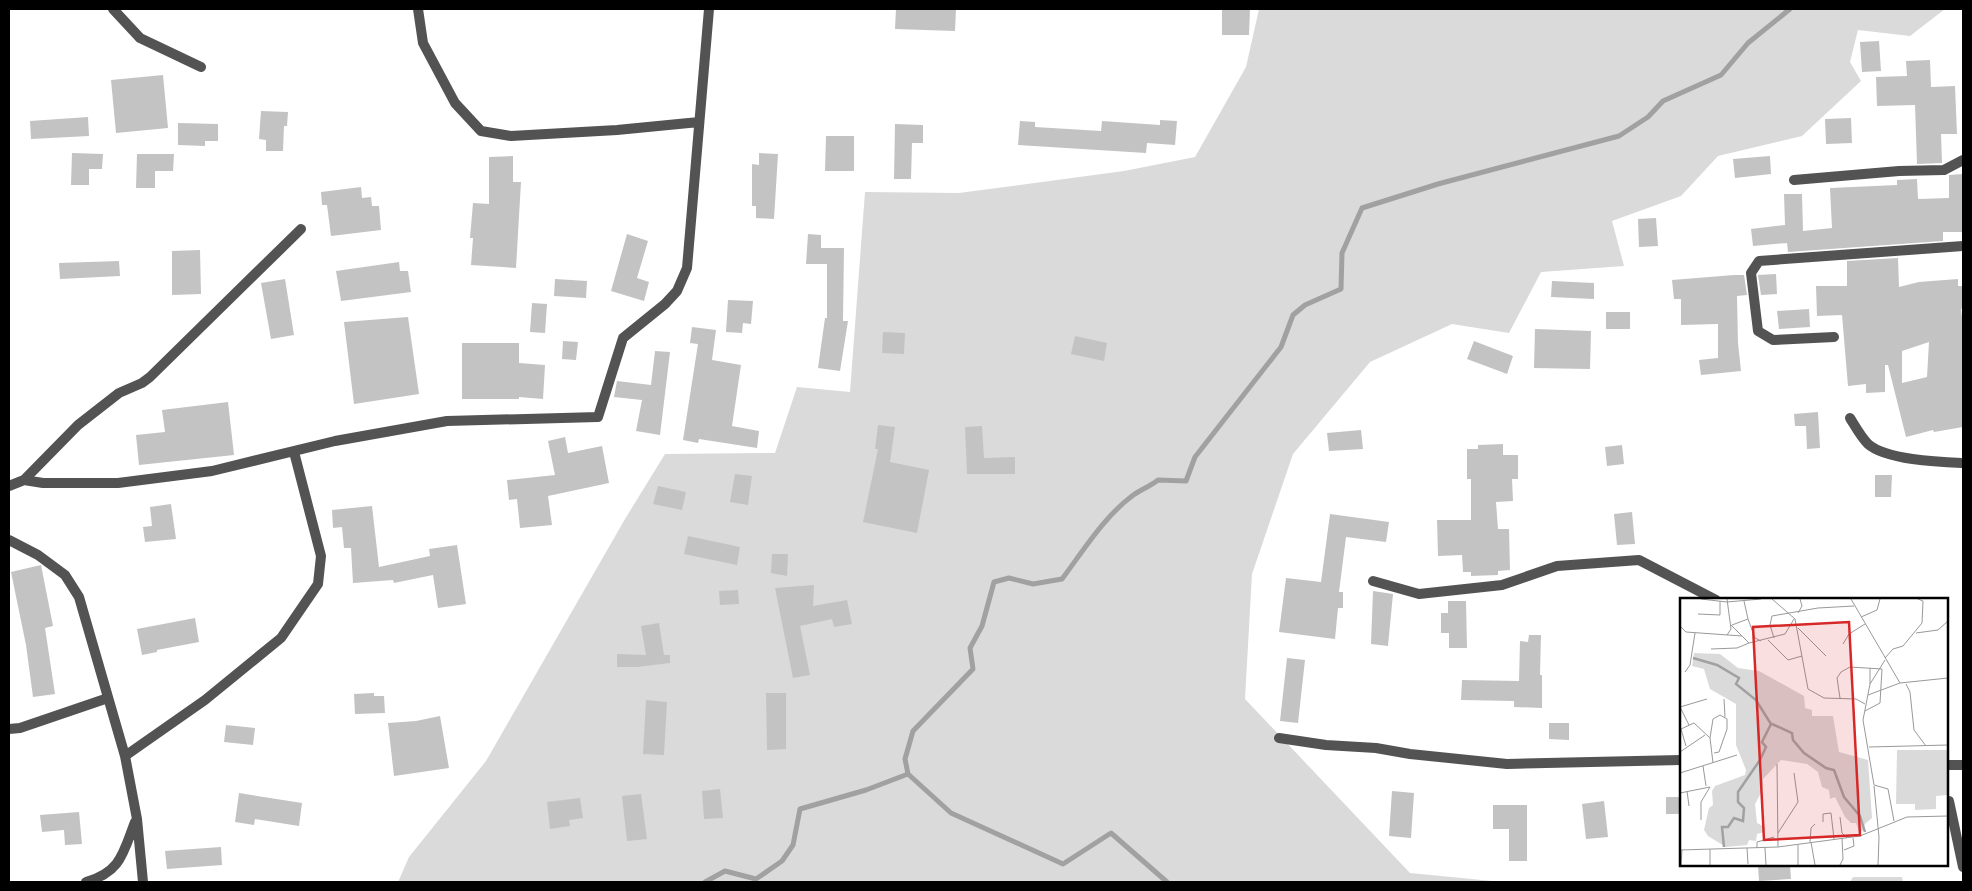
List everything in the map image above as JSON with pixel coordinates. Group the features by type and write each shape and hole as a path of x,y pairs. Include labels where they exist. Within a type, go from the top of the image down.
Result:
{"street":[{"path":"113,9 140,38 202,67"},
{"path":"418,9 423,43 455,103 481,131 510,136 617,130 699,122"},
{"path":"24,480 42,483 118,483 212,472 335,442 447,421 598,417 622,338 666,304 677,291 687,268 709,9"},
{"path":"1794,180 1944,170 1963,160"},
{"path":"9,486 24,480 78,425 119,393 142,383 150,377 301,229"},
{"path":"1834,337 1773,340 1758,331 1751,273 1759,261 1963,246"},
{"path":"1850,418 1868,444 1882,453 1938,462 1963,463"},
{"path":"125,756 205,700 281,638 318,584 321,556 294,452"},
{"path":"9,540 38,555 65,576 79,597 125,756 136,819 143,882"},
{"path":"1373,581 1419,594 1502,585 1557,566 1640,560 1712,598"},
{"path":"9,729 20,728 108,698"},
{"path":"1278,738 1507,764 1680,760"},
{"path":"1947,766 1963,765"},
{"path":"1948,801 1963,867"},
{"path":"86,882 103,877 121,860 136,819"}],"shaded area":[{"path":"1259,9 1945,9 1910,36 1858,30 1850,62 1861,81 1802,136 1718,156 1681,196 1612,221 1624,266 1541,272 1509,333 1452,324 1370,362 1293,454 1252,574 1245,699 1410,873 1503,882 398,882 409,857 486,761 625,519 665,454 775,453 797,387 850,392 865,192 959,193 1124,171 1195,157 1246,67"},
{"path":"1853,877 1902,877 1903,882 1850,882"}],"building":[{"path":"896,9 956,9 955,31 895,29"},
{"path":"1222,9 1250,9 1249,35 1222,35"},
{"path":"1879,41 1881,71 1862,72 1860,42"},
{"path":"1930,60 1931,87 1955,86 1957,134 1941,134 1942,163 1917,164 1915,105 1877,106 1876,77 1907,76 1906,61"},
{"path":"163,75 168,128 116,133 111,80"},
{"path":"261,111 288,112 287,126 284,126 283,151 266,151 266,140 259,139"},
{"path":"88,117 89,136 31,139 30,121"},
{"path":"1851,118 1852,143 1826,144 1825,119"},
{"path":"1160,120 1177,121 1175,145 1147,143 1146,153 1018,145 1020,121 1035,122 1035,127 1101,131 1102,121 1160,125"},
{"path":"178,123 218,124 218,141 205,141 205,146 178,145"},
{"path":"895,124 923,125 923,143 912,143 911,179 894,179"},
{"path":"826,136 854,136 854,171 825,171"},
{"path":"72,153 103,154 102,169 89,169 89,185 71,185"},
{"path":"759,153 778,154 774,219 756,218 756,206 752,206 752,164 759,165"},
{"path":"137,154 174,154 173,171 155,171 155,188 136,188"},
{"path":"513,156 513,182 521,182 516,268 471,265 473,238 470,238 473,203 489,204 489,157"},
{"path":"1770,156 1771,174 1735,178 1733,159"},
{"path":"1963,174 1963,232 1943,232 1943,241 1788,252 1787,243 1753,246 1751,229 1785,225 1784,194 1802,194 1803,231 1832,228 1830,188 1897,185 1897,180 1917,179 1918,199 1949,198 1949,175"},
{"path":"361,187 362,198 371,197 372,206 379,206 381,230 331,236 327,205 322,205 321,192"},
{"path":"1656,218 1658,246 1639,247 1638,219"},
{"path":"627,234 648,241 637,278 649,282 644,301 611,291"},
{"path":"808,234 821,235 821,248 844,248 843,321 848,321 840,371 818,368 825,318 827,318 827,264 806,264"},
{"path":"200,250 201,294 172,295 172,251"},
{"path":"1898,258 1899,287 1919,282 1958,279 1958,286 1963,286 1963,308 1961,309 1963,326 1963,427 1934,432 1933,430 1906,437 1888,365 1885,365 1885,392 1866,393 1866,384 1848,386 1842,315 1817,316 1816,286 1847,286 1847,261","holes":["1929,342 1927,377 1902,383 1902,351"]},
{"path":"119,261 120,276 60,279 59,263"},
{"path":"399,262 400,271 408,271 411,292 341,301 336,271"},
{"path":"1776,274 1777,294 1761,295 1758,275"},
{"path":"1744,275 1747,295 1737,296 1738,343 1741,371 1701,375 1699,360 1718,358 1718,324 1681,325 1681,299 1674,299 1672,280"},
{"path":"285,279 294,335 271,339 261,283"},
{"path":"555,279 587,281 586,298 554,296"},
{"path":"1552,281 1594,283 1594,299 1551,297"},
{"path":"728,300 753,301 751,324 743,323 742,333 726,332"},
{"path":"532,303 547,304 545,333 530,332"},
{"path":"1809,309 1810,327 1779,329 1777,311"},
{"path":"1606,312 1630,312 1630,329 1606,329"},
{"path":"408,317 419,394 354,404 344,322"},
{"path":"692,327 716,330 712,360 741,365 732,426 759,431 757,448 699,439 698,443 683,440 698,344 690,343"},
{"path":"1535,329 1591,331 1590,369 1534,368"},
{"path":"883,332 905,333 904,354 882,353"},
{"path":"1075,336 1107,343 1104,361 1071,354"},
{"path":"563,341 578,342 576,360 562,359"},
{"path":"1474,341 1513,356 1507,374 1467,359"},
{"path":"462,343 519,343 519,363 545,365 543,399 519,397 519,399 462,399"},
{"path":"655,351 670,352 660,435 636,431 642,400 614,397 617,381 651,385"},
{"path":"228,402 234,455 139,465 136,435 165,432 162,410"},
{"path":"1818,412 1820,448 1807,449 1806,426 1795,426 1794,414"},
{"path":"878,425 895,427 890,462 929,470 917,533 863,522 878,449 875,449"},
{"path":"982,426 984,458 1015,457 1015,474 967,474 965,427"},
{"path":"1361,430 1363,449 1329,451 1327,433"},
{"path":"565,437 568,453 602,446 609,483 548,496 552,525 520,528 517,499 509,500 507,480 555,475 548,441"},
{"path":"1503,444 1503,455 1518,455 1518,479 1512,479 1513,501 1496,502 1498,529 1509,529 1510,570 1498,571 1498,575 1471,576 1471,572 1463,572 1462,555 1438,556 1437,520 1471,520 1471,479 1467,479 1467,449 1478,449 1478,445"},
{"path":"1622,445 1624,464 1607,466 1605,447"},
{"path":"735,474 752,476 748,505 730,502"},
{"path":"1875,475 1892,475 1891,497 1875,497"},
{"path":"658,486 686,492 682,510 653,504"},
{"path":"171,504 176,539 145,542 143,527 152,526 150,507"},
{"path":"372,506 379,567 430,556 429,549 457,545 466,604 438,608 433,575 394,583 393,580 353,583 351,548 344,548 342,527 333,528 332,510"},
{"path":"1632,512 1635,544 1617,545 1614,514"},
{"path":"1330,514 1389,522 1386,542 1346,537 1339,592 1343,592 1343,608 1338,608 1335,639 1279,632 1286,578 1321,582"},
{"path":"688,536 740,547 737,565 684,554"},
{"path":"772,554 788,554 787,576 771,573"},
{"path":"41,565 53,626 45,628 55,694 33,697 26,645 11,572"},
{"path":"814,585 813,606 847,600 852,624 834,627 832,619 800,626 810,675 793,678 775,588"},
{"path":"738,590 739,604 720,605 719,591"},
{"path":"1373,591 1393,594 1388,646 1371,644"},
{"path":"1448,601 1466,601 1467,648 1449,648 1449,633 1441,633 1441,613 1448,613"},
{"path":"195,618 199,642 157,650 157,652 142,655 137,629"},
{"path":"659,623 664,655 670,655 670,663 637,667 617,667 617,654 646,655 641,626"},
{"path":"1529,635 1541,635 1540,675 1542,675 1542,708 1514,707 1514,701 1461,700 1462,680 1519,681 1520,641 1528,642"},
{"path":"1287,658 1305,660 1298,723 1280,721"},
{"path":"374,693 374,696 384,696 385,713 355,714 354,694"},
{"path":"766,693 786,693 786,749 767,750"},
{"path":"646,700 667,702 664,755 643,754"},
{"path":"440,716 449,768 394,776 388,723 416,721"},
{"path":"1549,723 1569,723 1569,740 1549,739"},
{"path":"226,725 255,728 253,745 224,742"},
{"path":"720,789 723,818 704,819 702,791"},
{"path":"1392,791 1414,793 1411,838 1389,836"},
{"path":"239,793 302,803 299,826 255,819 254,825 235,822"},
{"path":"641,794 647,839 627,841 622,796"},
{"path":"1666,797 1680,797 1680,814 1666,814"},
{"path":"580,798 583,818 569,820 570,826 550,829 547,802"},
{"path":"1604,801 1608,837 1586,839 1582,804"},
{"path":"1493,805 1527,805 1527,861 1509,861 1509,829 1493,829"},
{"path":"79,812 82,844 65,845 64,830 42,832 40,815"},
{"path":"221,847 222,865 167,869 165,851"},
{"path":"1758,866 1790,866 1791,879 1759,881"}],"waterway":[{"path":"908,774 905,759 913,731 973,669 970,648 982,626 994,582 1009,578 1033,584 1062,579 1103,524 1132,496 1158,480 1186,481 1195,457 1281,347 1293,315 1305,305 1341,289 1342,253 1362,208 1438,184 1619,136 1648,117 1663,101 1721,75 1748,43 1790,9"},
{"path":"705,882 725,871 756,879 782,861 793,845 800,809 866,790 908,774 951,813 1063,864 1111,833 1167,882"}]}
